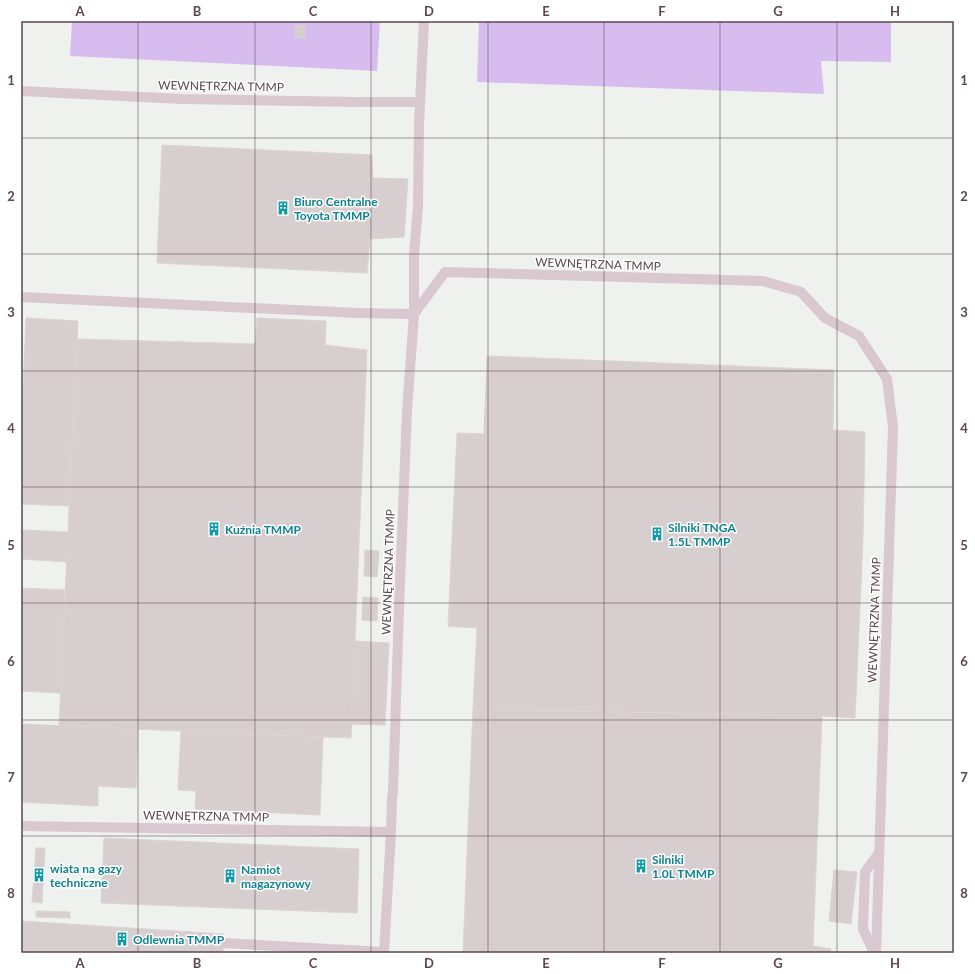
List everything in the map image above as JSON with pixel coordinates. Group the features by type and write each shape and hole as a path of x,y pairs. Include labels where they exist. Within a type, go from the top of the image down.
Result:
{"lane":[{"name":"WEWNĘTRZNA TMMP","path":"384,952 391,832 408,412 414,314 414,255 418,198 420,102 424,21"},
{"name":"WEWNĘTRZNA TMMP","path":"21,91 182,99 420,102"},
{"name":"WEWNĘTRZNA TMMP","path":"414,314 445,272 763,281 801,292 825,318 859,336 887,379 894,427 880,853 875,953"},
{"path":"21,297 358,313 414,314"},
{"name":"WEWNĘTRZNA TMMP","path":"21,826 391,832"},
{"path":"875,953 862,929 865,872 880,853"},
{"path":"223,944 384,952"}],"shaded area":[{"path":"72,21 380,21 377,71 70,56"},
{"path":"479,21 891,21 891,62 821,61 824,94 477,82"}],"building":[{"path":"296,25 305,26 304,38 295,37"},
{"name":"Biuro Centralne Toyota TMMP","path":"162,145 372,155 373,178 408,179 404,237 370,239 367,273 157,263"},
{"path":"26,318 78,321 69,506 21,504 21,435"},
{"name":"Kuźnia TMMP","path":"257,318 326,321 325,345 367,350 351,738 59,726 77,339 255,344"},
{"name":"Silniki TNGA 1.5L TMMP","path":"487,356 834,370 833,430 865,432 863,538 855,718 822,716 473,709 477,628 448,626 457,433 484,434"},
{"path":"21,530 68,532 67,562 21,559"},
{"path":"365,550 379,551 377,577 364,576"},
{"path":"21,588 65,590 61,693 21,691"},
{"path":"363,597 378,598 377,621 362,620"},
{"path":"355,641 389,643 385,725 351,724"},
{"name":"Silniki 1.0L TMMP","path":"473,709 822,716 813,946 831,949 831,953 463,953"},
{"path":"21,724 138,729 136,788 98,786 98,806 21,802"},
{"path":"181,731 323,737 320,815 195,809 196,791 178,790"},
{"name":"Namiot magazynowy","path":"104,838 359,849 357,913 101,903"},
{"name":"wiata na gazy techniczne","path":"36,848 45,848 42,903 32,902"},
{"path":"834,870 857,872 851,924 829,921"},
{"path":"36,911 70,912 70,918 36,917"},
{"name":"Odlewnia TMMP","path":"21,921 224,934 223,953 21,953"}],"place":[{"name":"Biuro Centralne Toyota TMMP","path":"283,208"},
{"name":"Kuźnia TMMP","path":"214,529"},
{"name":"Silniki TNGA 1.5L TMMP","path":"657,534"},
{"name":"Silniki 1.0L TMMP","path":"641,866"},
{"name":"wiata na gazy techniczne","path":"39,875"},
{"name":"Namiot magazynowy","path":"230,876"},
{"name":"Odlewnia TMMP","path":"122,939"}]}
